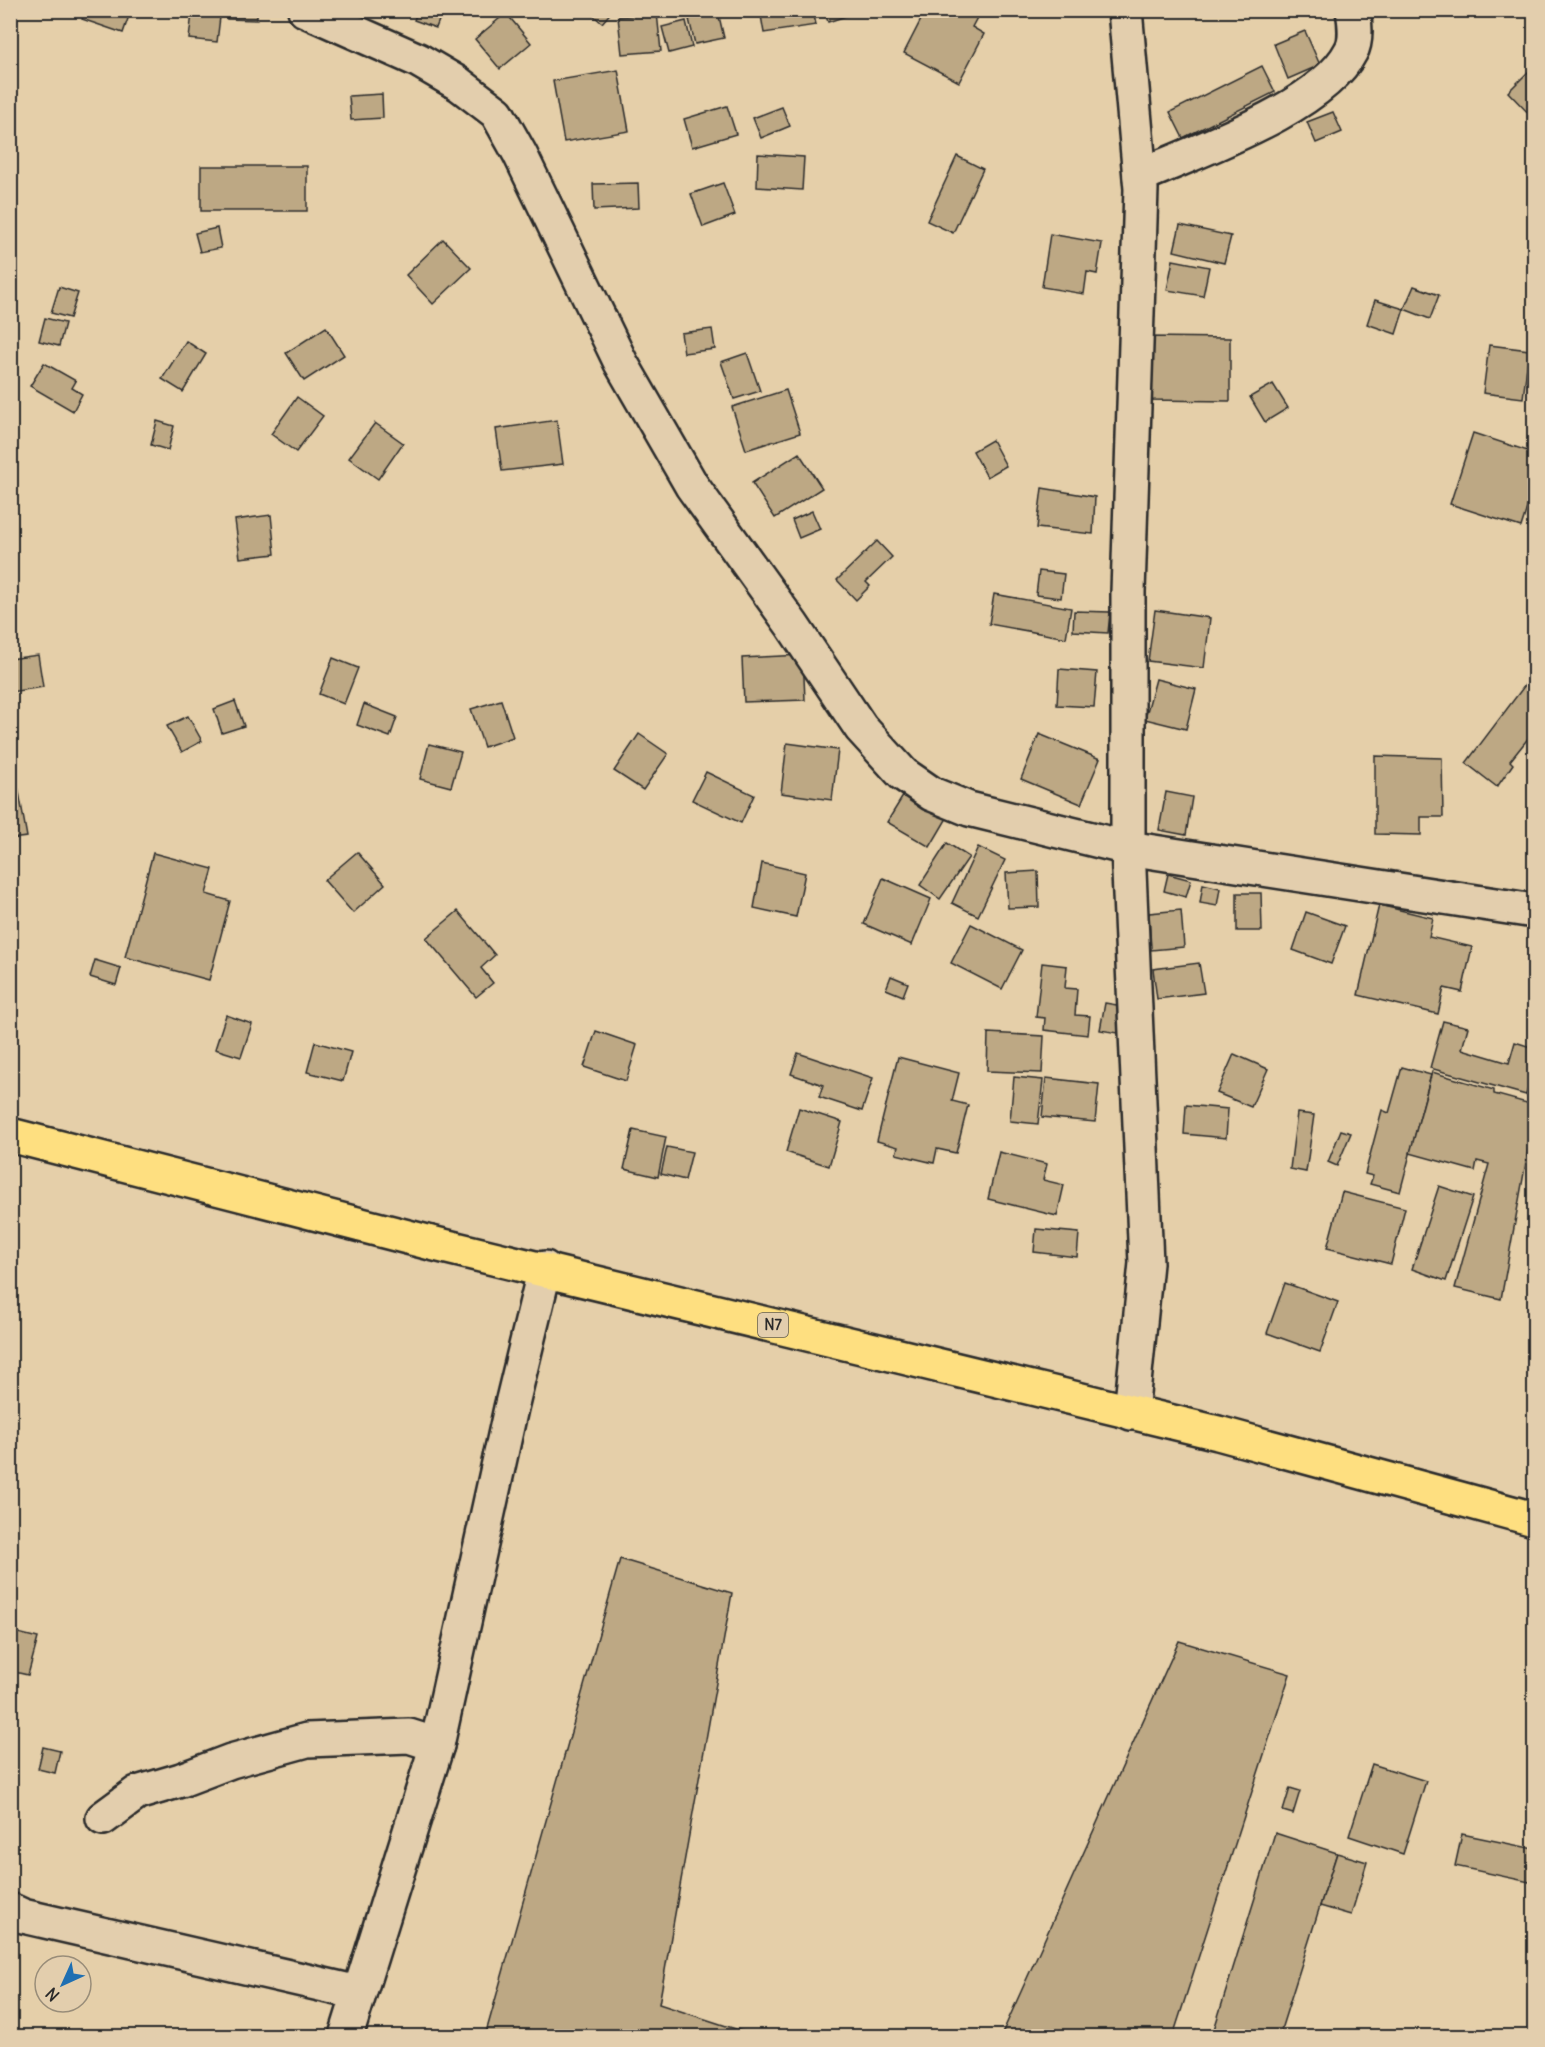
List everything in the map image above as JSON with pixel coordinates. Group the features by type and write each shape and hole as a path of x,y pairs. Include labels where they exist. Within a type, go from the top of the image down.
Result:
{"highway":[{"name":"N7","path":"10,1135 431,1243 545,1268 1230,1436 1534,1520"}],"street":[{"path":"304,10 418,60 459,84 496,113 520,154 621,363 692,486 792,625 861,728 903,774 932,794 969,809 1128,848 1534,911"},
{"path":"1125,10 1140,176 1128,592 1128,848 1146,1263 1131,1413"},
{"path":"1140,176 1281,113 1335,75 1353,49 1355,22 1353,10"},
{"path":"346,2037 437,1745 511,1408 545,1268"},
{"path":"103,1818 137,1793 181,1780 231,1761 307,1740 410,1736 437,1745"},
{"path":"10,1910 23,1916 359,1993"}],"building":[{"path":"85,10 131,10 123,33 82,19"},
{"path":"227,10 257,10 257,20 227,19"},
{"path":"418,10 443,10 436,28 414,20"},
{"path":"587,10 613,10 602,23"},
{"path":"760,10 813,10 816,25 764,33"},
{"path":"824,10 858,10 858,12 828,22"},
{"path":"926,10 981,10 972,27 984,34 959,82 904,53"},
{"path":"718,12 724,38 695,44 689,19"},
{"path":"192,13 220,17 217,42 189,39"},
{"path":"506,13 531,43 500,69 475,39"},
{"path":"657,13 661,51 622,54 618,17"},
{"path":"686,21 692,47 669,53 662,27"},
{"path":"1305,31 1320,65 1288,79 1274,44"},
{"path":"1262,66 1275,92 1183,138 1170,112"},
{"path":"618,70 629,131 564,142 553,81"},
{"path":"1529,71 1534,76 1534,119 1508,92"},
{"path":"382,94 383,118 351,120 349,96"},
{"path":"727,106 736,134 692,147 684,119"},
{"path":"782,107 790,126 761,138 753,118"},
{"path":"1333,112 1342,132 1316,143 1307,122"},
{"path":"758,154 804,157 802,190 757,187"},
{"path":"957,156 983,169 953,233 927,221"},
{"path":"201,166 307,166 307,211 201,211"},
{"path":"638,183 639,208 594,210 593,184"},
{"path":"723,183 735,215 703,227 691,194"},
{"path":"1180,225 1231,236 1224,263 1174,251"},
{"path":"217,228 221,248 200,252 195,233"},
{"path":"1050,234 1102,243 1097,274 1087,272 1084,294 1042,287"},
{"path":"443,239 471,268 433,304 406,275"},
{"path":"1173,260 1209,267 1203,296 1167,290"},
{"path":"1414,286 1439,295 1430,319 1404,309"},
{"path":"59,287 78,293 70,318 51,313"},
{"path":"1375,300 1404,309 1396,334 1367,324"},
{"path":"45,318 65,323 59,346 39,341"},
{"path":"326,327 344,355 304,381 286,353"},
{"path":"712,329 715,349 684,353 681,333"},
{"path":"1147,337 1230,338 1230,401 1146,400"},
{"path":"186,341 206,354 183,392 162,379"},
{"path":"1489,345 1529,350 1523,398 1483,393"},
{"path":"747,353 760,391 734,399 721,362"},
{"path":"44,363 76,381 72,388 82,394 73,411 30,386"},
{"path":"1273,384 1288,408 1265,422 1250,397"},
{"path":"786,390 800,433 746,450 732,407"},
{"path":"297,397 323,416 296,452 271,434"},
{"path":"557,420 563,464 502,471 496,429"},
{"path":"157,421 174,426 168,450 151,445"},
{"path":"375,423 403,443 378,479 349,458"},
{"path":"1473,433 1534,453 1534,486 1521,527 1450,504"},
{"path":"992,440 1006,466 987,477 973,451"},
{"path":"799,453 822,488 775,518 752,483"},
{"path":"1042,488 1095,497 1093,534 1037,528"},
{"path":"812,511 820,529 799,538 792,520"},
{"path":"271,515 275,554 240,558 235,520"},
{"path":"877,541 892,557 866,582 870,586 856,600 837,580"},
{"path":"1039,571 1064,574 1061,598 1036,595"},
{"path":"994,594 1071,608 1066,638 989,624"},
{"path":"1155,610 1210,618 1204,668 1148,661"},
{"path":"1074,611 1110,612 1108,633 1073,631"},
{"path":"38,655 43,687 10,692 10,659"},
{"path":"803,655 805,700 744,702 742,658"},
{"path":"333,658 358,668 344,704 319,694"},
{"path":"1059,669 1097,672 1094,707 1057,705"},
{"path":"1156,679 1196,689 1186,729 1145,719"},
{"path":"1528,681 1534,686 1534,731 1510,761 1513,764 1497,787 1466,763"},
{"path":"501,700 513,737 484,747 471,709"},
{"path":"235,701 244,726 222,733 214,709"},
{"path":"364,704 397,717 390,737 357,725"},
{"path":"188,716 202,741 182,752 167,726"},
{"path":"639,734 668,754 643,790 614,771"},
{"path":"1039,734 1100,759 1081,804 1021,779"},
{"path":"787,743 838,750 832,800 781,793"},
{"path":"429,744 461,752 451,787 420,779"},
{"path":"1375,756 1442,758 1443,817 1421,817 1421,835 1375,834"},
{"path":"706,772 754,795 741,823 692,800"},
{"path":"17,781 27,837 10,839 10,782"},
{"path":"908,788 950,813 930,847 887,822"},
{"path":"1166,792 1192,797 1186,835 1159,830"},
{"path":"947,843 969,857 940,899 920,885"},
{"path":"978,847 1005,860 978,916 952,903"},
{"path":"357,852 385,884 353,913 324,880"},
{"path":"153,853 213,869 206,894 230,901 209,980 125,957"},
{"path":"762,863 805,873 796,917 754,908"},
{"path":"1038,871 1039,907 1008,908 1006,873"},
{"path":"1168,874 1191,880 1186,897 1164,891"},
{"path":"883,878 931,899 912,945 864,924"},
{"path":"1203,884 1220,888 1217,906 1200,903"},
{"path":"1237,893 1261,893 1262,931 1237,931"},
{"path":"1379,905 1433,918 1429,937 1472,947 1462,992 1444,988 1438,1014 1358,995"},
{"path":"1181,910 1184,947 1151,950 1149,913"},
{"path":"458,911 495,955 481,968 493,983 476,997 426,938"},
{"path":"1306,912 1345,926 1331,964 1293,950"},
{"path":"971,924 1022,950 1002,989 951,963"},
{"path":"95,960 121,968 116,985 90,977"},
{"path":"1042,963 1067,966 1065,988 1077,989 1075,1015 1090,1016 1088,1035 1044,1030 1045,1018 1036,1017"},
{"path":"1199,963 1204,993 1157,999 1153,969"},
{"path":"891,976 908,983 903,996 886,989"},
{"path":"1105,1003 1129,1007 1124,1034 1100,1030"},
{"path":"226,1015 252,1024 241,1057 215,1049"},
{"path":"1443,1021 1468,1027 1462,1049 1509,1063 1515,1042 1534,1048 1534,1067 1526,1095 1430,1068"},
{"path":"596,1031 637,1045 626,1081 584,1067"},
{"path":"988,1033 1044,1036 1042,1073 987,1071"},
{"path":"315,1042 351,1052 343,1081 307,1072"},
{"path":"798,1053 873,1078 862,1111 819,1097 823,1085 791,1074"},
{"path":"1234,1054 1268,1069 1251,1107 1217,1093"},
{"path":"898,1057 959,1073 952,1101 968,1105 956,1153 937,1149 934,1163 896,1154 898,1147 877,1141"},
{"path":"1402,1067 1431,1075 1400,1192 1370,1184 1373,1176 1365,1174 1382,1110 1389,1113"},
{"path":"1432,1072 1494,1090 1494,1094 1534,1105 1534,1118 1501,1299 1455,1288 1489,1164 1477,1161 1475,1171 1410,1153"},
{"path":"1014,1077 1043,1080 1038,1124 1010,1121"},
{"path":"1046,1078 1099,1084 1095,1122 1042,1117"},
{"path":"1186,1105 1228,1109 1226,1138 1184,1134"},
{"path":"799,1108 842,1122 829,1166 786,1152"},
{"path":"1297,1113 1314,1115 1306,1172 1290,1169"},
{"path":"633,1130 666,1137 658,1177 624,1169"},
{"path":"1341,1130 1351,1133 1337,1166 1328,1162"},
{"path":"667,1147 692,1152 685,1180 661,1174"},
{"path":"999,1152 1047,1164 1043,1180 1064,1185 1057,1216 988,1199"},
{"path":"1439,1186 1473,1197 1446,1281 1412,1269"},
{"path":"1342,1192 1405,1208 1391,1264 1327,1248"},
{"path":"1036,1229 1079,1233 1077,1257 1034,1252"},
{"path":"1285,1283 1338,1302 1320,1352 1267,1333"},
{"path":"620,1559 732,1593 659,2004 757,2036 485,2036"},
{"path":"10,1631 38,1638 28,1675 10,1671"},
{"path":"1179,1641 1290,1674 1173,2036 1001,2036"},
{"path":"43,1747 60,1751 55,1773 38,1769"},
{"path":"1372,1764 1426,1781 1403,1854 1349,1836"},
{"path":"1290,1788 1300,1791 1293,1814 1283,1811"},
{"path":"1275,1833 1337,1853 1279,2036 1212,2036"},
{"path":"1462,1834 1534,1849 1534,1883 1455,1866"},
{"path":"1337,1853 1367,1862 1351,1915 1320,1906"}]}
